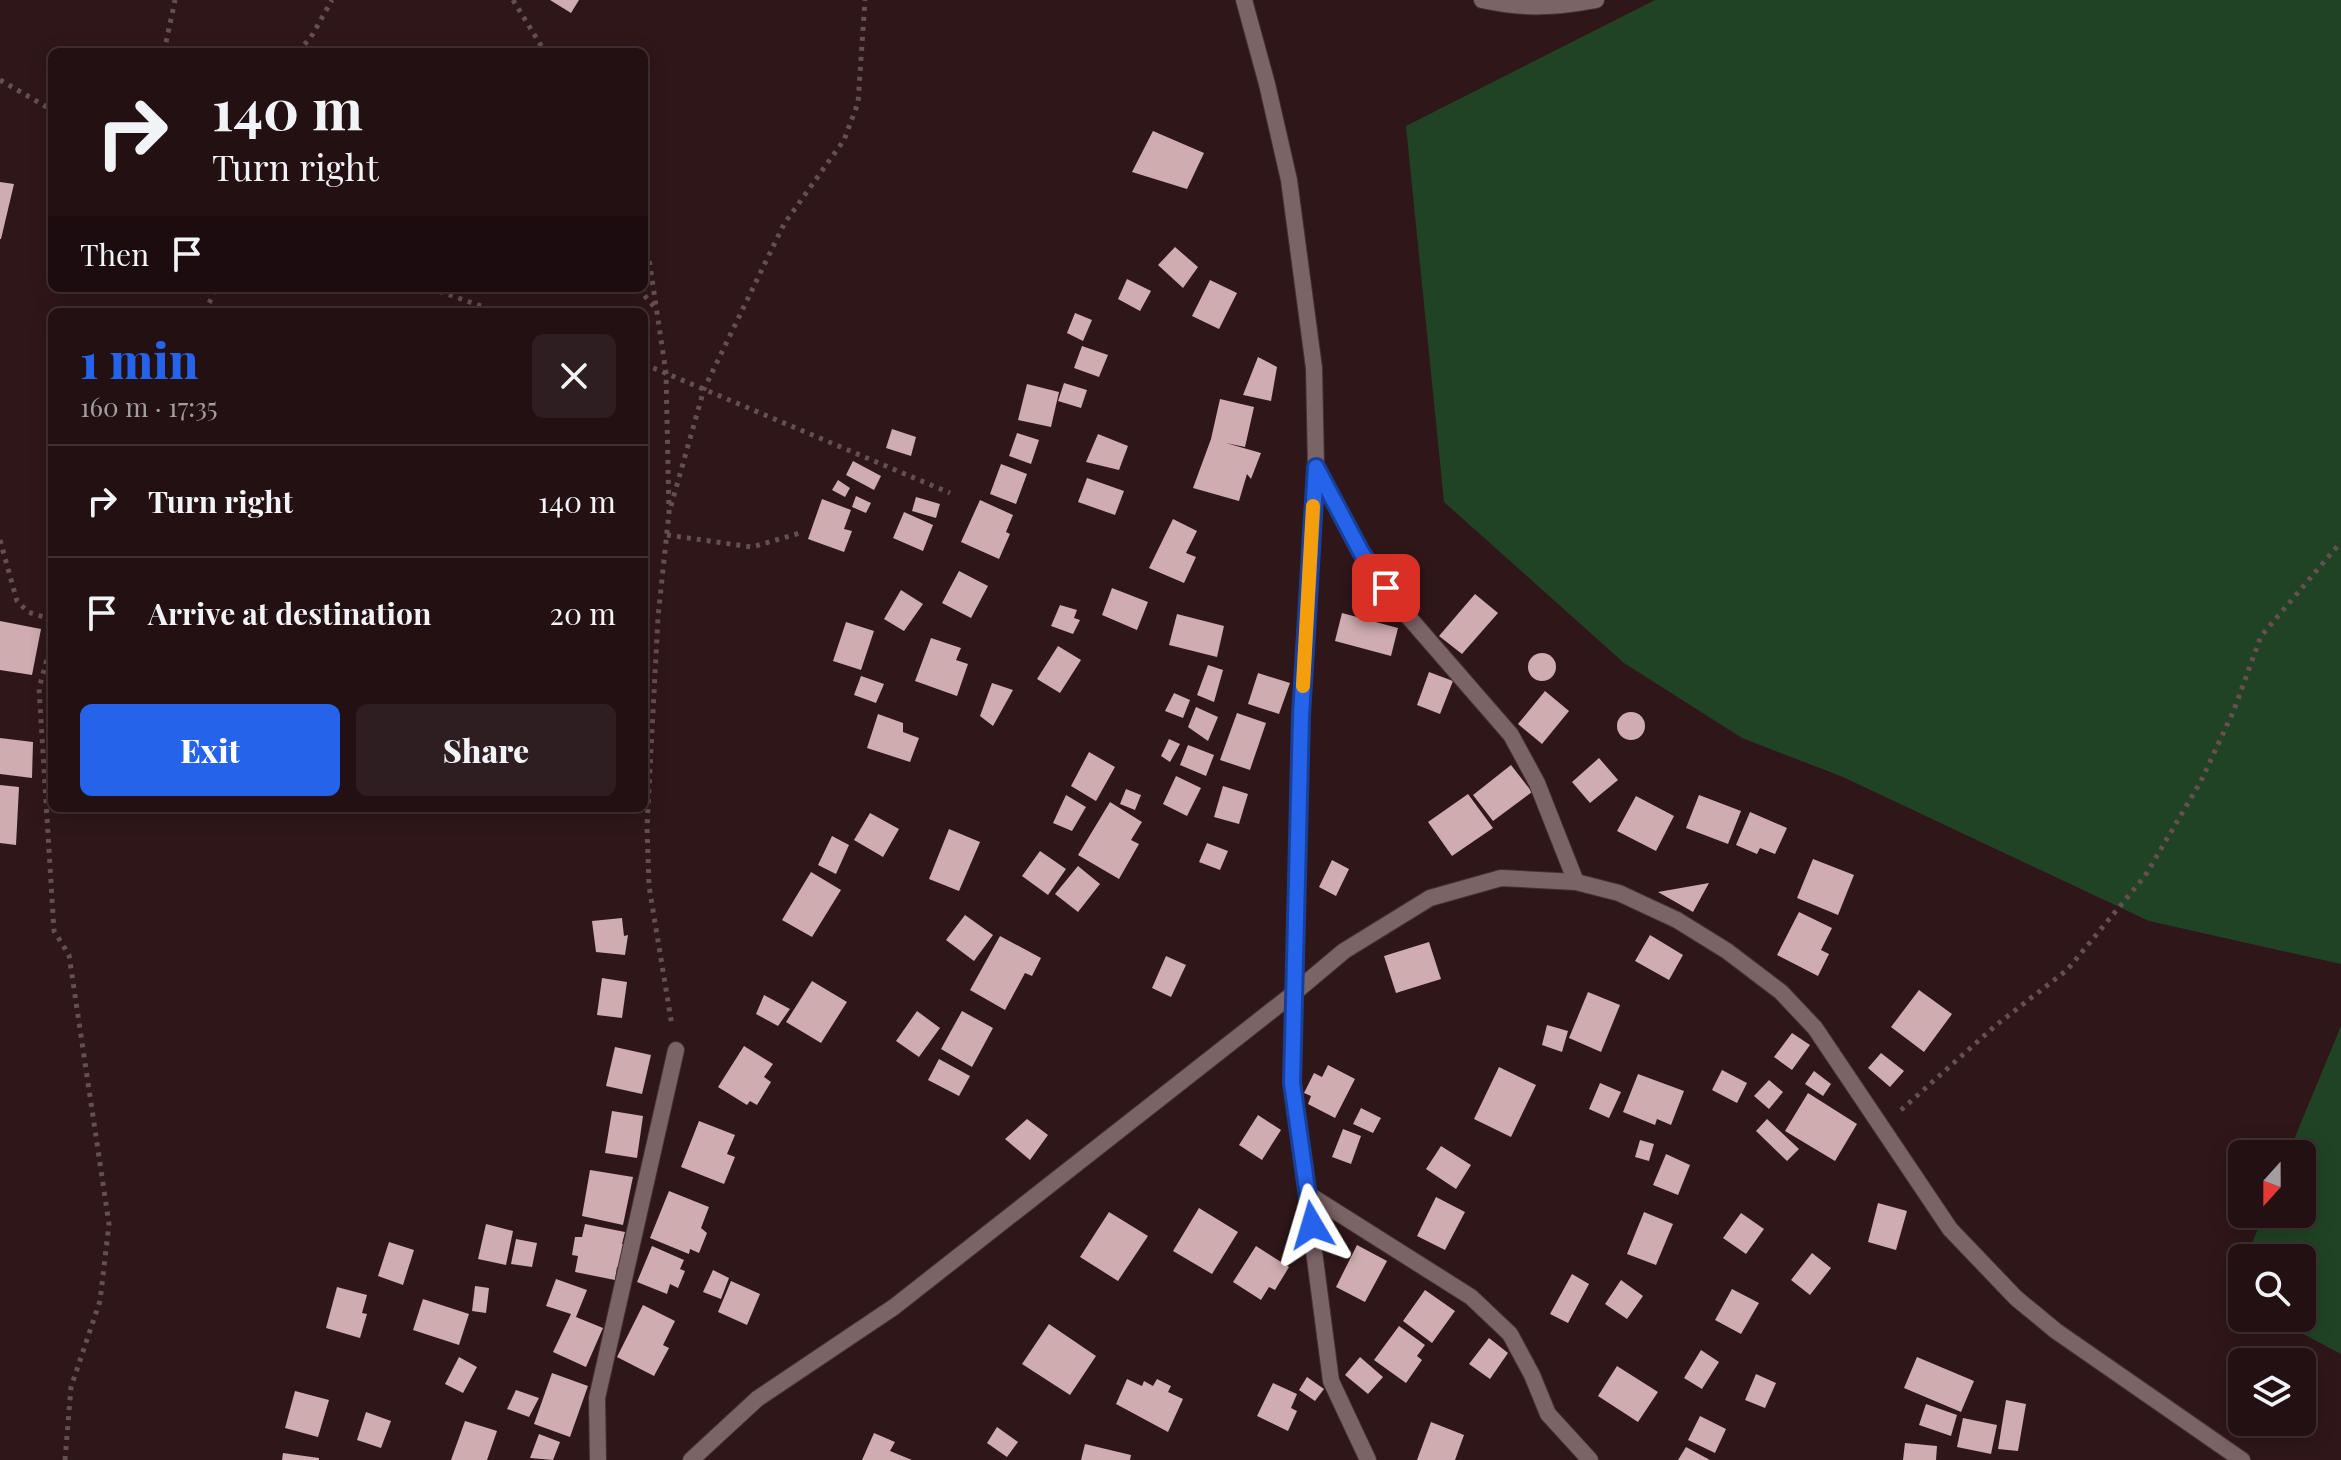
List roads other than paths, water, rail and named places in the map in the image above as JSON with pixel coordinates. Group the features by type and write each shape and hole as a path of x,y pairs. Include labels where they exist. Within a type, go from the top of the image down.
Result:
{"street":[{"path":"1244,0 1289,180 1314,368 1316,467 1301,716 1292,1083 1331,1381 1368,1460"},
{"path":"1482,0 1511,7 1555,8 1596,0"},
{"path":"1316,467 1361,552 1399,606 1511,735 1537,783 1576,882"},
{"path":"691,1460 757,1399 894,1307 1344,951 1430,898 1501,878 1576,882 1619,893 1677,920 1727,951 1781,992 1815,1028 1950,1229 2016,1298 2056,1331 2242,1460"},
{"path":"598,1460 597,1398 676,1050"},
{"path":"1308,1194 1471,1297 1510,1334 1548,1414 1590,1460"}]}
